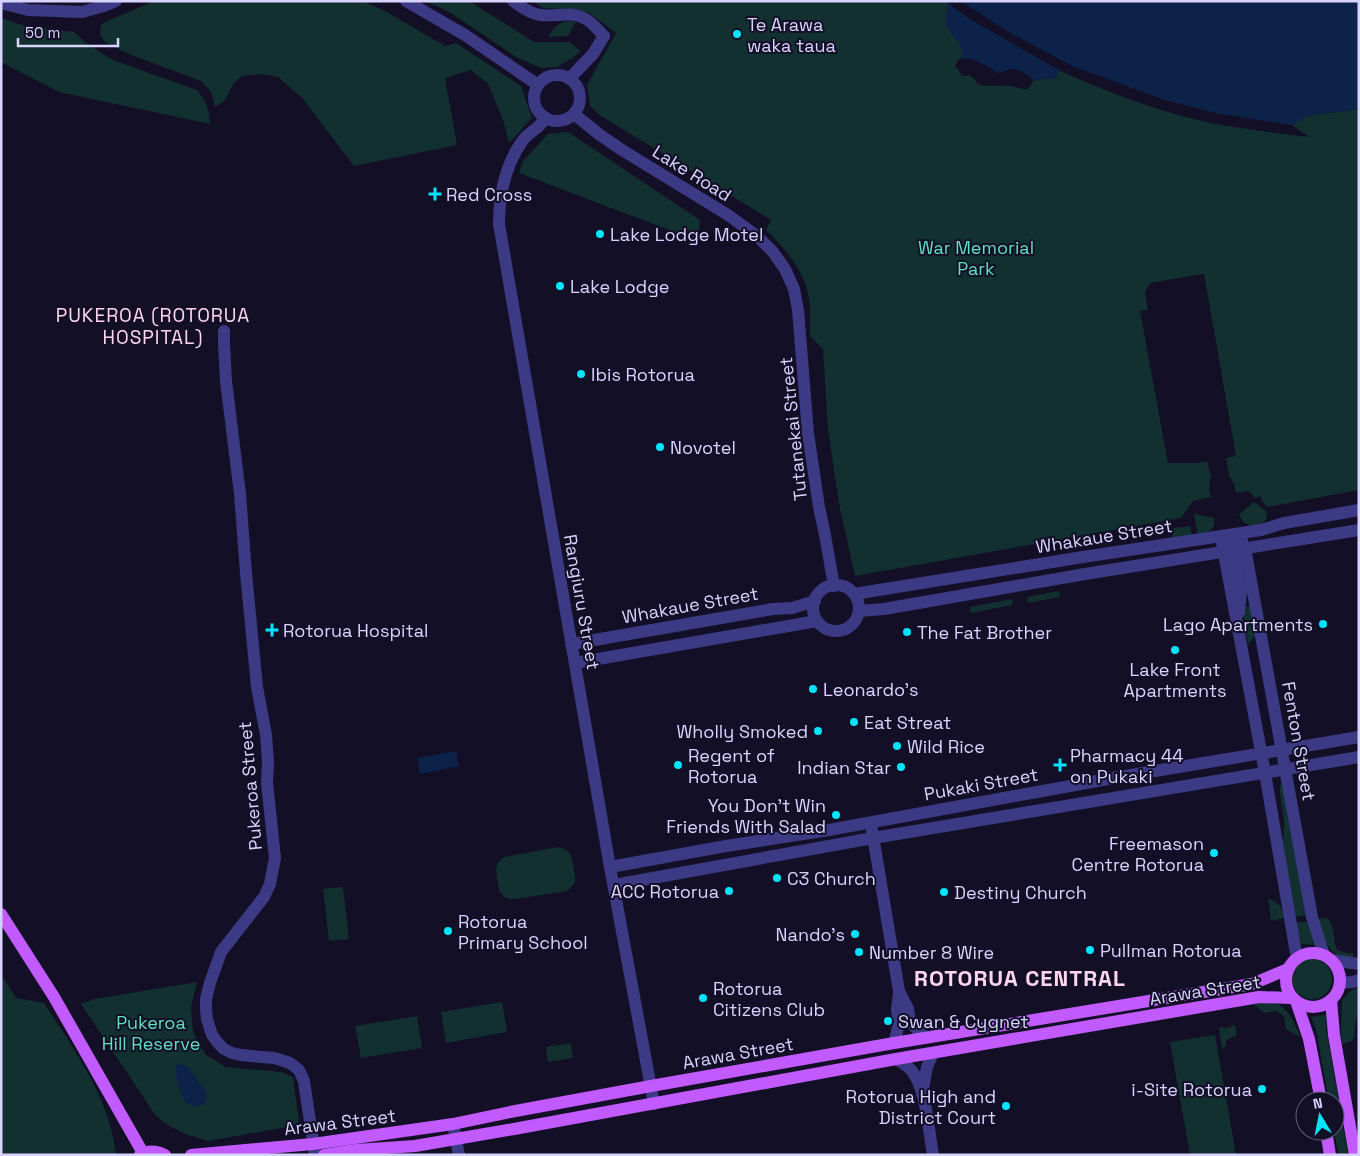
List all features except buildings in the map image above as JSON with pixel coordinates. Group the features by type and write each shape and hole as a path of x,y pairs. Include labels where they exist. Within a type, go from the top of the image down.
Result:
{"main road":[{"path":"1,914 54,997 142,1154 152,1151 165,1155"},
{"path":"1294,1000 1310,1007 1325,1005 1332,1000 1339,989 1340,983 1340,974 1337,966 1327,958 1314,953 1305,955 1292,964 1286,979 1288,989 1309,1039 1319,1091"},
{"name":"Arawa Street","path":"191,1155 314,1149 651,1086 1252,984 1292,964"},
{"name":"Arawa Street","path":"324,1155 356,1150 415,1146 896,1059 1259,997 1294,1000"},
{"path":"1332,1000 1334,1035 1356,1155"},
{"path":"1328,1141 1330,1155"}],"street":[{"path":"66,11 77,1"},
{"path":"1,3 28,10 82,12 116,1"},
{"path":"406,1 465,35 538,85"},
{"path":"513,1 537,14 554,16 572,14 583,18 604,36 593,54 570,79"},
{"path":"563,76 570,79 575,84 580,99 574,114 561,121 553,121 536,110 534,97 538,85 549,77 563,76"},
{"name":"Lake Road","path":"574,114 600,135 728,215 757,236 773,252 785,269"},
{"name":"Rangiuru Street","path":"546,118 524,138 510,163 501,190 499,224 610,867 654,1104"},
{"name":"Tutanekai Street","path":"785,269 794,289 798,310 808,433 819,507 834,586"},
{"name":"Pukeroa Street","path":"224,332 226,381 239,484 257,686 266,735 267,783 275,858 270,884 264,897 221,952 206,999 207,1020 212,1035 224,1049 241,1056 284,1060 298,1070 304,1081 314,1149"},
{"name":"Whakaue Street","path":"854,594 1073,558 1231,535 1261,530 1284,523 1359,510"},
{"name":"Whakaue Street","path":"859,611 884,609 1085,574 1359,530"},
{"name":"Fenton Street","path":"1231,535 1283,750 1312,917 1327,958"},
{"name":"Fenton Street","path":"1231,535 1234,550 1237,625 1265,773 1292,964"},
{"path":"834,586 843,586 849,589 858,600 859,611 857,619 852,625 838,631 826,628 817,621 814,614 815,601 818,595 823,590 834,586"},
{"name":"Whakaue Street","path":"572,644 764,610 792,608 815,601"},
{"path":"575,663 817,621"},
{"name":"Pukaki Street","path":"610,867 1359,736"},
{"name":"Pukaki Street","path":"614,885 873,838 1286,770 1359,756"},
{"path":"871,822 899,992 897,1010 899,1024 894,1044"},
{"path":"1327,958 1359,964"},
{"path":"1340,983 1359,980"},
{"path":"899,992 908,1009 910,1022 925,1038"},
{"path":"922,1094 927,1067 933,1053"},
{"path":"896,1059 912,1072 922,1094 933,1155"},
{"path":"453,1124 459,1155"}],"green space":[{"path":"154,1 363,1 385,11 445,46 456,43 521,86 532,118 509,143 503,120 488,84 471,70 445,78 457,145 354,166 303,99 278,77 260,74 242,76 234,83 224,101 215,107 211,92 201,81 129,54 105,42 100,35 101,24"},
{"path":"426,1 469,1 534,42 569,42 581,51 557,67 541,68 516,57 451,13"},
{"name":"War Memorial Park","path":"533,1 949,1 946,18 964,53 955,66 963,76 970,75 977,84 1013,86 1028,89 1033,81 1055,79 1059,70 1134,101 1173,113 1211,123 1309,137 1292,125 1306,116 1359,109 1359,490 1267,507 1260,496 1256,498 1248,491 1236,493 1229,475 1226,458 1236,456 1204,274 1150,283 1145,293 1148,310 1140,311 1168,463 1198,463 1207,461 1211,477 1209,489 1211,497 1193,501 1181,518 855,576 839,504 828,430 823,349 810,336 810,304 804,280 794,261 766,230 771,220 601,116 590,106 587,85 616,33 589,13 578,10 543,8"},
{"path":"1,18 26,26 74,32 86,43 113,60 197,90 207,106 210,124 59,92 1,62"},
{"path":"569,21 576,22 568,36 548,37 556,26"},
{"path":"568,132 700,220 698,241 519,173 523,161 548,134"},
{"path":"1254,502 1267,512 1266,520 1259,525 1247,524 1239,514"},
{"path":"1194,514 1214,518 1214,526 1208,532 1198,536"},
{"path":"1190,526 1192,536 1172,539 1174,528"},
{"path":"1059,591 1060,597 1028,603 1027,597"},
{"path":"1012,599 1013,605 971,613 970,607"},
{"path":"1252,606 1257,634 1248,644 1243,615 1244,607"},
{"path":"1282,781 1306,915 1295,917 1283,846 1284,822 1280,793"},
{"path":"558,847 569,852 572,858 575,880 571,888 567,891 515,899 504,897 499,890 496,870 497,864 504,857"},
{"path":"343,887 349,939 329,941 323,889"},
{"path":"1268,898 1279,905 1284,918 1271,921"},
{"path":"1319,919 1328,919 1332,926 1337,950 1354,953 1353,957 1338,955 1329,946 1325,940"},
{"path":"1308,921 1314,945 1301,944 1296,923"},
{"path":"1312,959 1326,965 1332,979 1326,993 1312,999 1298,993 1292,979 1298,965"},
{"path":"1,974 16,998 44,1003 67,1038 89,1075 107,1114 116,1155 1,1155"},
{"name":"Pukeroa Hill Reserve","path":"197,982 191,1007 193,1032 206,1055 226,1067 281,1072 293,1077 299,1122 293,1126 208,1141 188,1135 169,1126 156,1116 81,1004 94,999"},
{"path":"1359,987 1359,1008 1354,1036 1352,1041 1342,1044 1342,1000 1350,991"},
{"path":"502,1002 507,1032 446,1043 441,1012"},
{"path":"1271,1003 1281,1006 1288,1013 1300,1037 1286,1029 1284,1016 1276,1011 1264,1013 1253,1004"},
{"path":"1326,1015 1326,1028 1337,1091 1327,1091 1316,1029 1311,1017"},
{"path":"417,1016 422,1048 361,1058 355,1026"},
{"path":"1231,1025 1236,1027 1236,1036 1226,1041 1226,1046 1222,1049 1219,1027 1231,1027"},
{"path":"1215,1035 1236,1155 1190,1155 1170,1042"},
{"path":"571,1043 573,1058 548,1062 546,1047"},
{"path":"1345,1138 1348,1155 1339,1155 1336,1141 1345,1141"}],"water":[{"path":"961,1 1359,1 1359,109 1307,116 1292,125 1215,113 1162,99 1072,66 1005,30"},
{"path":"948,3 968,18 1059,70 1055,79 1033,81 1032,78 1019,70 1010,69 1000,73 972,59 962,58 962,49 946,24"},
{"path":"456,751 459,766 420,774 417,758"},
{"path":"182,1064 188,1067 206,1091 207,1098 204,1104 194,1107 185,1100 175,1070 175,1066"}],"place":[{"name":"Te Arawa waka taua","path":"737,34"},
{"name":"Red Cross","path":"435,194"},
{"name":"Lake Lodge Motel","path":"600,234"},
{"name":"Lake Lodge","path":"560,286"},
{"name":"Ibis Rotorua","path":"581,374"},
{"name":"Novotel","path":"660,447"},
{"name":"Lago Apartments","path":"1323,624"},
{"name":"Rotorua Hospital","path":"272,630"},
{"name":"The Fat Brother","path":"907,632"},
{"name":"Lake Front Apartments","path":"1175,650"},
{"name":"Leonardo’s","path":"813,689"},
{"name":"Eat Streat","path":"854,722"},
{"name":"Wholly Smoked","path":"818,731"},
{"name":"Wild Rice","path":"897,746"},
{"name":"Regent of Rotorua","path":"678,765"},
{"name":"Pharmacy 44 on Pukaki","path":"1060,765"},
{"name":"Indian Star","path":"901,767"},
{"name":"You Don't Win Friends With Salad","path":"836,815"},
{"name":"Freemason Centre Rotorua","path":"1214,853"},
{"name":"C3 Church","path":"777,878"},
{"name":"ACC Rotorua","path":"729,891"},
{"name":"Destiny Church","path":"944,892"},
{"name":"Rotorua Primary School","path":"448,931"},
{"name":"Nando's","path":"855,934"},
{"name":"Pullman Rotorua","path":"1090,950"},
{"name":"Number 8 Wire","path":"859,952"},
{"name":"Rotorua Citizens Club","path":"703,998"},
{"name":"Swan & Cygnet","path":"888,1021"},
{"name":"i-Site Rotorua","path":"1262,1089"},
{"name":"Rotorua High and District Court","path":"1006,1106"}],"district":[{"name":"PUKEROA (ROTORUA HOSPITAL)","path":"153,326"},
{"name":"ROTORUA CENTRAL","path":"1020,978"}]}
